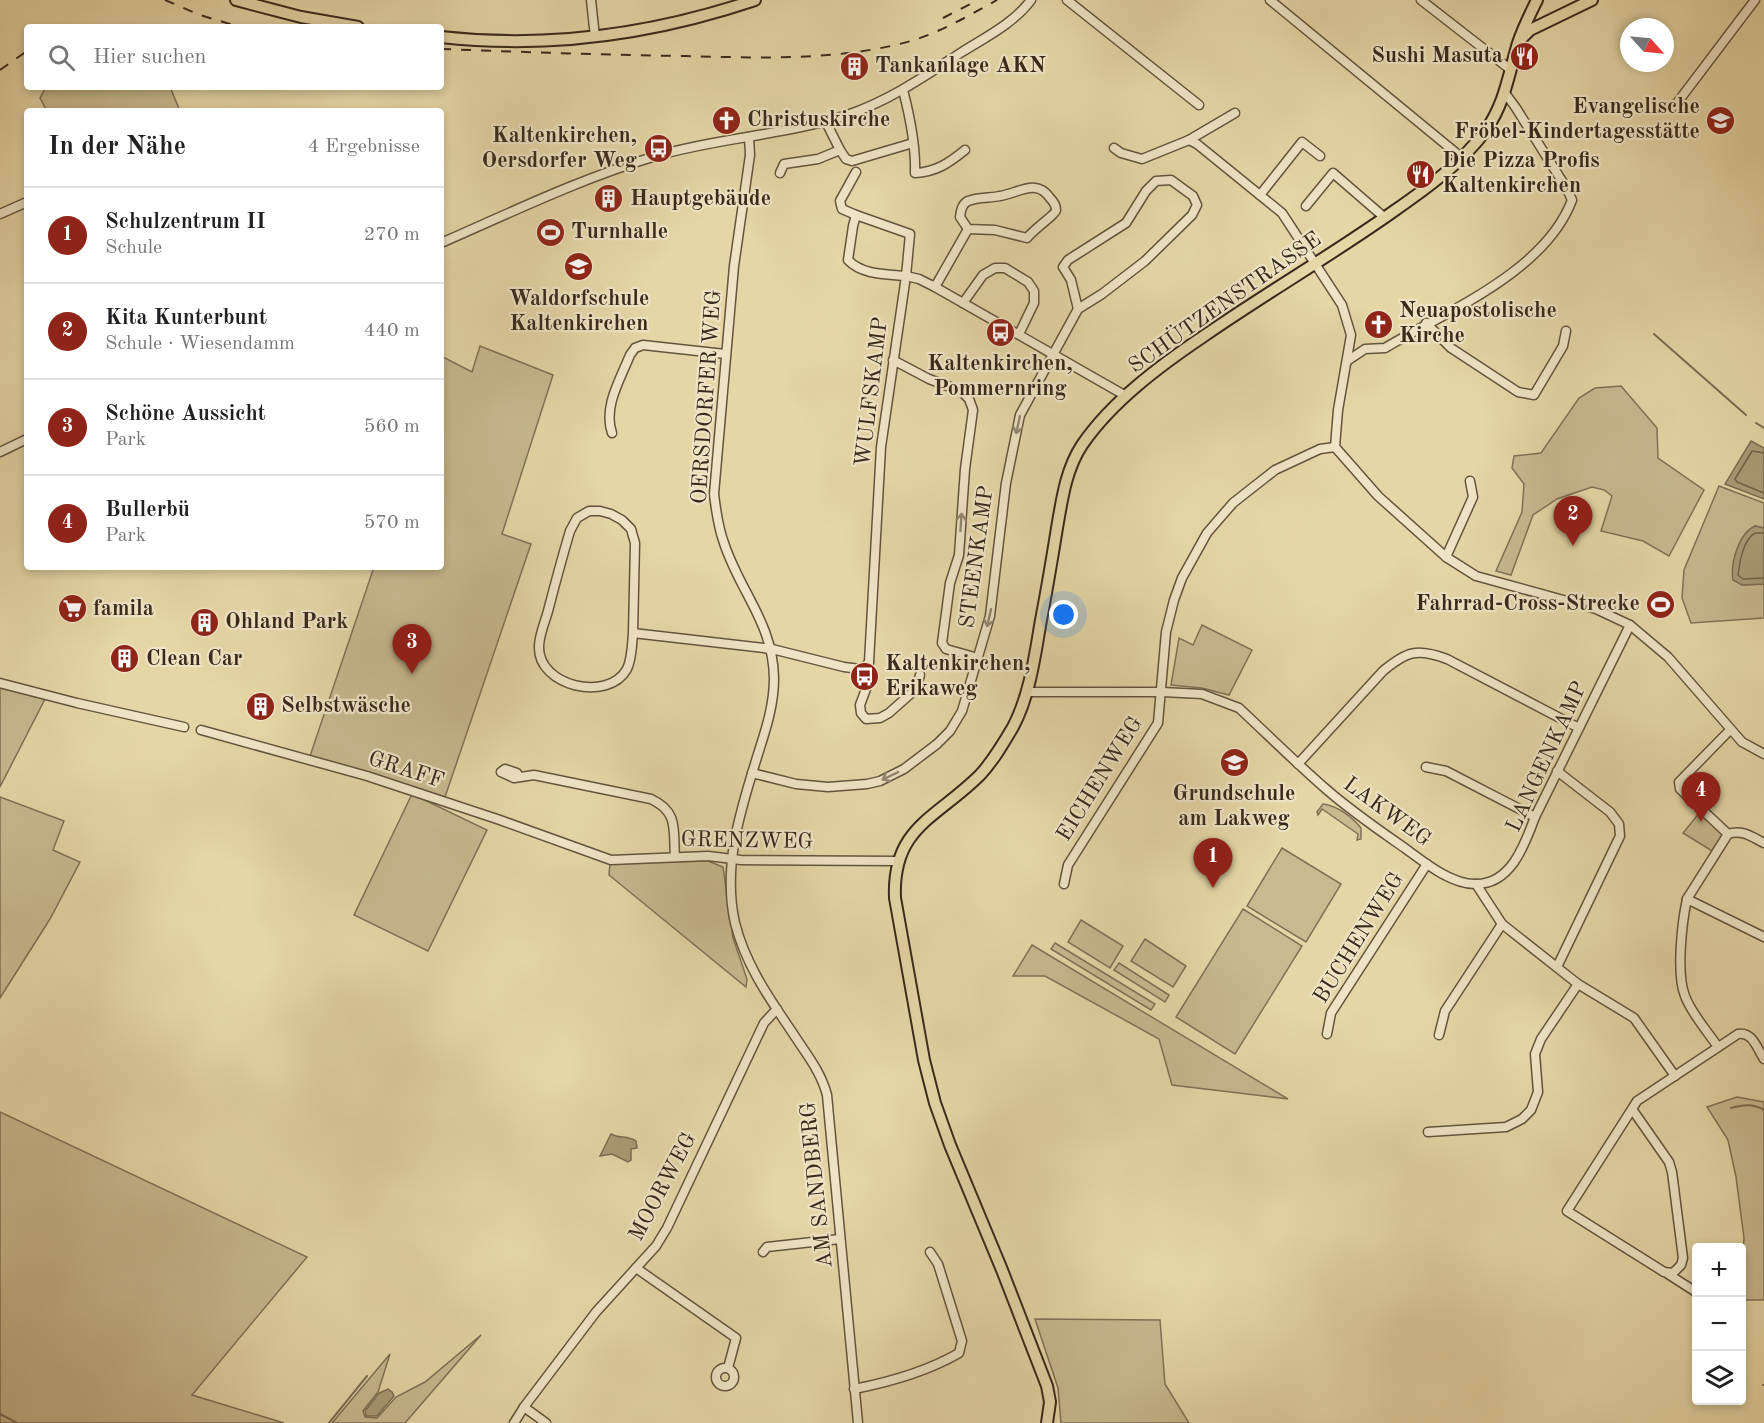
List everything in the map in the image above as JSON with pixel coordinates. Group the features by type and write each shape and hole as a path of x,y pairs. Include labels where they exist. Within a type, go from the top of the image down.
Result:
{"main road":[{"path":"236,0 301,17 341,24"},
{"path":"444,37 521,42 595,37 632,32 700,17 755,0"},
{"name":"SCHÜTZENSTRASSE","path":"898,861 909,838 981,774 1001,748 1017,720 1037,648 1063,495 1070,469 1082,445 1126,396 1168,360 1235,314 1385,218 1425,189 1461,157 1485,131 1497,112 1505,93 1518,43 1537,0"},
{"path":"1518,43 1530,30 1592,0"},
{"path":"1529,15 1535,23 1540,25"},
{"path":"898,861 894,879 895,898 924,1060 935,1103 1047,1386 1050,1402 1047,1423"}],"street":[{"path":"591,0 595,37"},
{"path":"444,242 609,170 665,153 846,115 903,90 987,36 1026,2 1031,6 1037,0"},
{"path":"1067,0 1199,105"},
{"path":"1270,0 1461,157"},
{"path":"1421,0 1511,70"},
{"path":"1677,102 1755,0"},
{"path":"903,90 910,116 915,173 940,168 965,150"},
{"path":"1347,362 1365,349 1384,348 1486,290 1547,242 1566,214 1572,200 1567,189 1505,93"},
{"path":"1114,148 1121,153 1142,159 1189,140 1235,113"},
{"path":"825,120 840,150 846,159 852,161 913,143"},
{"name":"OERSDORFER WEG","path":"731,859 735,830 771,711 774,680 772,649 724,545 717,520 715,473 734,266 750,154 749,137"},
{"path":"1189,140 1282,213 1342,305 1351,335 1338,410 1335,447 1378,496 1446,557 1476,576 1596,609 1630,625 1668,657 1742,742 1764,754"},
{"path":"1260,195 1302,142 1320,156"},
{"path":"780,173 784,164 818,159 840,150"},
{"path":"856,172 840,201 842,209 856,215 848,260 854,267 919,279 1126,396"},
{"path":"1306,206 1333,174 1385,218"},
{"path":"1172,180 1193,196 1197,205 1192,214 1145,261 1078,309 1071,280 1063,267 1068,260 1126,223 1146,191 1156,181 1172,180"},
{"path":"1035,186 1043,189 1056,208 1053,216 1032,230 1027,238 995,230 968,229 960,217 962,206 969,201 1001,196 1035,186"},
{"path":"0,214 24,202"},
{"name":"WULFSKAMP","path":"856,215 910,234 881,447 869,662 866,689 860,705 861,713 866,719 880,718 889,713 916,688 920,675"},
{"path":"935,287 968,229"},
{"path":"963,303 983,275 995,268 1005,268 1028,282 1034,291 1034,303 1019,334"},
{"name":"STEENKAMP","path":"752,773 796,784 840,787 880,781 904,769 950,730 962,711 990,616 1006,483 1020,415 1078,309"},
{"path":"1426,324 1451,348 1518,392 1528,396 1534,395 1563,346 1566,331"},
{"path":"1351,335 1365,349"},
{"path":"612,433 608,422 608,412 630,355 635,348 643,345 725,354"},
{"path":"893,360 929,379 961,391 969,399 973,410 965,469 959,555 950,583 942,644 946,649 978,658"},
{"path":"0,452 24,440"},
{"name":"EICHENWEG","path":"1065,884 1068,865 1158,723 1166,632 1174,600 1182,578 1207,533 1233,503 1275,470 1320,449 1335,447"},
{"path":"1446,557 1473,497 1470,481"},
{"path":"589,511 611,514 631,529 635,543 633,633 632,652 627,669 615,682 600,688 584,687 568,682 552,674 543,663 539,648 570,531 578,518 589,511"},
{"name":"LANGENKAMP","path":"1476,884 1500,876 1513,864 1523,849 1535,817 1630,625"},
{"path":"633,633 772,649 860,669 869,662"},
{"path":"1299,764 1383,671 1398,658 1413,653 1428,652 1447,659 1579,728"},
{"path":"0,683 184,727"},
{"name":"LAKWEG","path":"1026,692 1202,694 1239,708 1327,790 1427,864 1464,882 1476,884"},
{"name":"GRAFF","path":"201,730 410,790 505,821 596,856"},
{"path":"1728,834 1680,789 1679,782 1730,730"},
{"path":"1426,767 1446,771 1535,817"},
{"path":"1557,771 1610,812 1619,824 1620,836 1557,966"},
{"path":"518,776 534,775 651,799 660,803 673,817 675,857"},
{"path":"1718,1047 1685,998 1680,978 1684,911 1687,899 1728,834 1736,831 1742,832 1764,843"},
{"name":"GRENZWEG","path":"596,856 611,860 708,856 741,860 898,861"},
{"name":"AM SANDBERG","path":"731,859 732,908 744,954 777,1010 815,1065 827,1095 858,1423"},
{"name":"BUCHENWEG","path":"1327,1034 1331,1013 1427,864"},
{"path":"1476,884 1502,924 1578,984 1634,1018 1675,1076"},
{"path":"1687,899 1764,937"},
{"path":"1439,1035 1444,1011 1502,924"},
{"path":"1428,1132 1506,1127 1522,1119 1531,1110 1538,1092 1535,1054 1541,1039 1578,984"},
{"name":"MOORWEG","path":"514,1423 596,1312 656,1246 667,1228 764,1023 777,1010"},
{"path":"1692,1289 1567,1211 1637,1101 1738,1034 1749,1035 1764,1059"},
{"path":"1632,1109 1669,1162 1672,1172 1683,1258 1678,1270 1668,1274"},
{"path":"763,1252 767,1248 840,1239"},
{"path":"854,1389 901,1377 944,1362 959,1353 962,1341 938,1264 930,1252"},
{"path":"636,1268 736,1338 728,1368"},
{"path":"524,1407 546,1423"}],"shaded area":[{"path":"44,90 171,90 179,108 45,108 40,98"},
{"path":"480,346 553,375 502,534 531,544 445,797 310,756 373,570 444,570 444,358 472,372"},
{"path":"1621,386 1657,428 1658,458 1704,490 1669,556 1643,541 1601,531 1612,496 1604,490 1592,487 1557,499 1533,515 1511,575 1496,571 1522,512 1524,484 1512,468 1514,456 1541,453 1579,398 1595,388"},
{"path":"1719,486 1764,503 1764,528 1755,526 1742,585 1764,584 1764,618 1691,623 1682,598 1684,570"},
{"path":"1202,625 1252,650 1229,695 1202,688 1171,685 1179,638 1193,645"},
{"path":"0,688 45,699 0,787"},
{"path":"412,794 487,830 428,951 354,915"},
{"path":"0,797 64,821 53,850 80,862 50,919 0,998"},
{"path":"1323,804 1339,810 1353,820 1361,828 1361,839 1357,840 1358,834 1322,809 1318,815 1317,812"},
{"path":"1700,812 1724,834 1712,851 1683,833"},
{"path":"1282,848 1341,884 1306,942 1247,906"},
{"path":"708,861 723,867 733,938 747,979 746,987 609,875 610,863"},
{"path":"1243,909 1302,946 1235,1054 1176,1017"},
{"path":"1081,920 1123,946 1110,968 1068,942"},
{"path":"1145,939 1186,966 1173,987 1131,961"},
{"path":"1055,943 1155,1004 1151,1010 1051,949"},
{"path":"1032,945 1288,1099 1172,1085 1159,1039 1045,976 1013,976"},
{"path":"1119,963 1169,995 1165,1002 1114,970"},
{"path":"1737,1097 1764,1102 1764,1300 1746,1300 1746,1243 1744,1243 1736,1177 1728,1140 1707,1107"},
{"path":"0,1112 307,1257 192,1395 284,1423 0,1423"},
{"path":"1035,1319 1160,1320 1165,1384 1189,1423 1061,1423 1058,1388"},
{"path":"481,1335 405,1423 332,1423 390,1354 378,1392 363,1411 365,1417 377,1418 396,1397 425,1382"}],"water":[{"path":"1751,441 1764,448 1764,499 1725,484"},
{"path":"1755,526 1764,528 1764,584 1742,585 1733,580 1734,557 1744,535"},
{"path":"611,1134 636,1141 637,1148 631,1149 631,1160 628,1162 612,1154 600,1156"},
{"path":"388,1389 394,1396 377,1416 366,1416 365,1411 379,1393"}],"waterway":[{"path":"1654,334 1746,415"},
{"path":"1756,423 1764,428"},
{"path":"1731,1108 1748,1105 1764,1110"},
{"path":"329,1423 367,1376"},
{"path":"0,1414 17,1423"}],"railway":[{"path":"165,0 200,15 230,24"},
{"path":"943,18 978,0"},
{"path":"444,49 743,57 828,55 911,41 944,28 997,0"},
{"path":"0,70 24,53"}],"place":[{"name":"Sushi Masuta","path":"1524,56"},
{"name":"Tankanlage AKN","path":"854,66"},
{"name":"Christuskirche","path":"726,120"},
{"name":"Evangelische Fröbel-Kindertagesstätte","path":"1721,120"},
{"name":"Kaltenkirchen, Oersdorfer Weg","path":"658,149"},
{"name":"Die Pizza Profis Kaltenkirchen","path":"1421,174"},
{"name":"Hauptgebäude","path":"609,199"},
{"name":"Turnhalle","path":"550,232"},
{"name":"Waldorfschule Kaltenkirchen","path":"579,267"},
{"name":"Neuapostolische Kirche","path":"1378,324"},
{"name":"Kaltenkirchen, Pommernring","path":"1000,332"},
{"name":"Kita Kunterbunt","path":"1573,546"},
{"name":"Fahrrad-Cross-Strecke","path":"1661,604"},
{"name":"famila","path":"72,609"},
{"name":"Ohland Park","path":"204,622"},
{"name":"Clean Car","path":"125,659"},
{"name":"Schöne Aussicht","path":"412,674"},
{"name":"Kaltenkirchen, Erikaweg","path":"864,677"},
{"name":"Selbstwäsche","path":"260,706"},
{"name":"Grundschule am Lakweg","path":"1234,762"},
{"name":"Bullerbü","path":"1701,822"},
{"name":"Schulzentrum II","path":"1213,888"}]}
